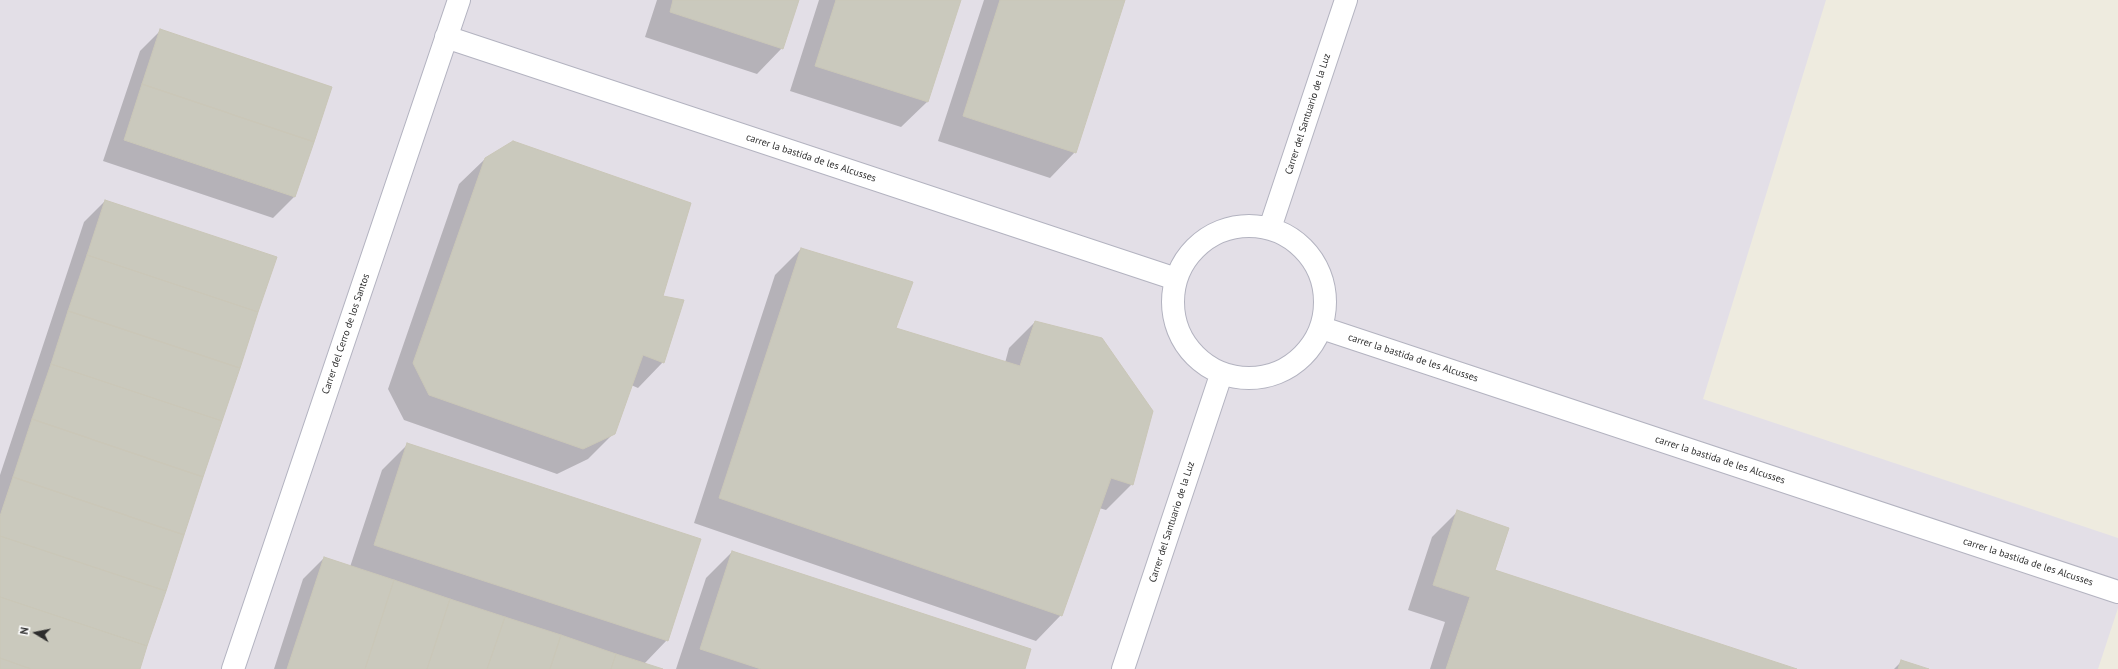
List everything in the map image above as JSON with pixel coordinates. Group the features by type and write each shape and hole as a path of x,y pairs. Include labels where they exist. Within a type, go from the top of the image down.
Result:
{"street":[{"name":"Carrer del Cerro de los Santos","path":"233,669 459,0"},
{"name":"Carrer del Santuario de la Luz","path":"1270,228 1346,0"},
{"name":"carrer la bastida de les Alcusses","path":"446,37 1176,279"},
{"path":"1241,225 1270,228 1297,242 1318,266 1326,294 1322,328 1310,351 1290,368 1258,379 1221,375 1205,366 1189,351 1173,315 1176,279 1189,254 1210,236 1241,225"},
{"name":"carrer la bastida de les Alcusses","path":"1322,328 2118,592"},
{"name":"Carrer del Santuario de la Luz","path":"1123,669 1221,375"}],"shaded area":[{"path":"0,0 1826,0 1703,399 2118,538 2118,608 2098,669 0,669"}],"building":[{"path":"673,0 799,0 783,49 670,12"},
{"path":"836,0 961,0 928,102 815,66"},
{"path":"1000,0 1125,0 1076,153 963,116"},
{"path":"160,29 332,87 314,142 142,84"},
{"path":"142,84 314,142 295,197 124,140"},
{"path":"513,141 691,203 663,296 684,300 664,363 643,355 615,434 583,449 429,395 413,363 485,158"},
{"path":"105,200 277,257 258,312 87,255"},
{"path":"801,248 913,282 896,328 1020,366 1035,321 1102,338 1153,411 1133,485 1111,478 1062,616 719,498"},
{"path":"87,255 258,312 240,368 68,311"},
{"path":"68,311 240,368 222,421 51,364"},
{"path":"51,364 222,421 203,477 32,419"},
{"path":"32,419 203,477 184,535 13,477"},
{"path":"407,443 701,539 668,641 374,545"},
{"path":"13,477 184,535 166,591 0,536 0,516"},
{"path":"1457,510 1509,528 1495,570 1797,669 1446,669 1470,597 1433,585"},
{"path":"0,536 166,591 147,646 0,597"},
{"path":"732,551 1031,649 1025,669 761,669 700,649"},
{"path":"324,557 394,580 365,669 287,669"},
{"path":"394,580 450,599 427,669 365,669"},
{"path":"0,597 147,646 140,669 31,669 0,658"},
{"path":"450,599 505,617 487,669 427,669"},
{"path":"505,617 561,635 550,669 487,669"},
{"path":"561,635 616,654 611,669 550,669"},
{"path":"616,654 663,669 611,669"},
{"path":"0,658 31,669 0,669"},
{"path":"1901,660 1929,669 1898,669"}]}
